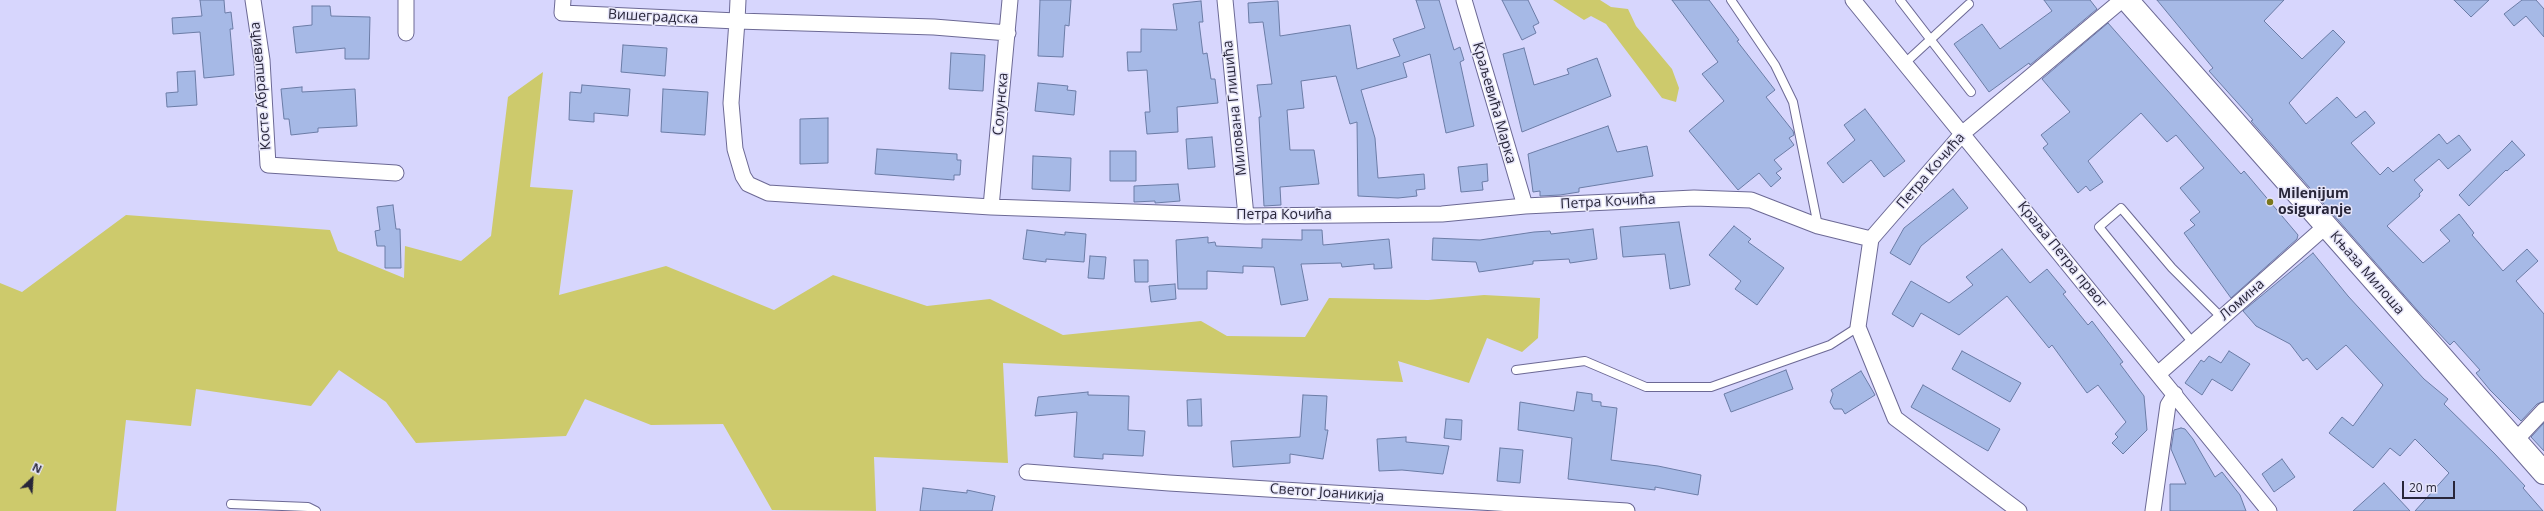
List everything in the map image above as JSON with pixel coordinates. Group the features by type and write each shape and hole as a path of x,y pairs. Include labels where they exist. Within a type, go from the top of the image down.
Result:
{"street":[{"name":"Косте Абрашевића","path":"253,0 262,60 268,165 396,173"},
{"path":"406,0 406,33"},
{"name":"Вишеградска","path":"563,0 562,12 737,21"},
{"path":"738,0 737,21 934,27 1008,33"},
{"name":"Солунска","path":"991,208 1010,0"},
{"name":"Милована Глишића","path":"1225,0 1246,216"},
{"name":"Краљевића Марка","path":"1464,0 1525,206"},
{"name":"Краља Петра првог","path":"1853,0 1964,133 2269,511"},
{"name":"Петра Кочића","path":"737,21 730,103 735,149 743,176 748,184 768,193 991,208 1246,216 1442,214 1525,206 1694,198 1751,200 1818,226 1871,239 1964,133 2122,0"},
{"name":"Књаза Милоша","path":"2128,0 2544,473"},
{"name":"Ломина","path":"2158,374 2326,226"},
{"path":"1871,239 1858,327 1895,418 2018,511"},
{"path":"2153,511 2168,405 2175,394"},
{"path":"2515,441 2544,410"},
{"name":"Светог Јоаникија","path":"1027,472 1585,510 1627,511"}],"lane":[{"path":"1731,0 1775,65 1793,102 1818,226"},
{"path":"1900,0 1971,92"},
{"path":"1905,63 1969,4"},
{"path":"2193,343 2099,227 2121,208 2172,268 2222,318"},
{"path":"1516,370 1585,361 1646,387 1711,387 1830,345 1858,327"},
{"path":"231,504 308,507 316,511"}],"shaded area":[{"path":"1553,0 1600,0 1611,7 1628,9 1636,26 1672,69 1679,88 1676,102 1662,98 1606,24 1591,16 1584,20"},
{"path":"543,72 530,187 573,190 559,295 666,266 774,310 833,275 927,306 990,299 1063,335 1201,321 1227,336 1305,337 1329,298 1428,300 1484,295 1540,298 1538,338 1522,352 1487,338 1469,383 1398,361 1403,382 1003,363 1008,463 874,457 876,511 772,510 723,424 651,425 585,399 566,436 416,443 386,402 339,370 311,406 196,389 191,426 126,420 116,511 0,511 0,283 22,292 126,215 330,230 338,251 404,278 405,246 461,261 491,236 508,97"}],"building":[{"path":"200,0 224,0 225,13 231,12 233,29 230,29 234,75 204,78 200,32 173,34 172,18 202,16"},
{"path":"1040,0 1071,0 1069,26 1065,25 1063,57 1038,56"},
{"path":"1416,0 1439,0 1454,50 1460,47 1464,60 1460,62 1474,126 1446,133 1430,54 1403,63 1407,77 1361,90 1375,138 1378,178 1424,174 1425,189 1416,190 1417,196 1398,198 1358,196 1357,122 1350,124 1336,76 1301,81 1304,108 1287,110 1290,150 1314,150 1319,184 1280,187 1281,205 1264,206 1259,117 1261,117 1257,85 1272,84 1263,22 1249,23 1248,3 1278,1 1280,36 1350,25 1357,69 1400,56 1393,39 1425,28"},
{"path":"1502,0 1528,0 1539,23 1533,26 1536,33 1522,40"},
{"path":"1672,0 1709,0 1739,40 1737,41 1775,90 1766,97 1793,131 1794,135 1789,138 1794,145 1774,160 1782,169 1776,173 1781,178 1771,187 1759,173 1738,190 1689,131 1724,101 1702,74 1718,62"},
{"path":"2044,0 2090,0 2097,9 2030,65 2029,63 1989,92 1954,44 1982,24 2000,49 2052,11"},
{"path":"2157,0 2284,0 2264,21 2302,59 2333,30 2345,42 2289,103 2306,124 2337,97 2356,118 2365,111 2375,123 2351,143 2380,175 2388,167 2393,172 2439,134 2447,144 2459,135 2471,150 2448,169 2439,159 2414,180 2423,190 2419,194 2420,196 2387,226 2423,263 2450,241 2440,230 2459,214 2474,233 2472,235 2503,271 2527,249 2538,261 2516,281 2544,314 2544,401 2537,404 2521,421 2490,390 2476,373 2480,370 2454,341 2450,345 2418,311 2251,121 2253,120 2209,71 2213,68"},
{"path":"2454,0 2489,0 2471,17"},
{"path":"2522,0 2536,0 2544,9 2544,37 2526,16 2514,26 2504,14"},
{"path":"1201,1 1203,22 1199,22 1203,54 1207,53 1211,79 1215,79 1218,103 1177,107 1178,132 1147,134 1145,112 1150,112 1147,70 1128,71 1127,52 1141,52 1141,29 1177,30 1173,4"},
{"path":"312,6 330,6 331,16 370,17 369,59 345,59 345,48 296,53 293,27 312,25"},
{"path":"2108,23 2241,174 2244,171 2298,235 2297,239 2231,298 2184,233 2195,225 2190,220 2200,212 2180,188 2204,168 2176,135 2167,142 2141,113 2088,161 2103,182 2090,191 2086,186 2078,193 2043,148 2048,144 2041,135 2070,112 2042,79"},
{"path":"623,45 667,48 665,76 621,72"},
{"path":"1524,48 1534,85 1569,74 1567,69 1597,58 1611,96 1522,132 1503,54"},
{"path":"951,53 985,55 983,91 949,89"},
{"path":"195,71 197,105 167,107 166,93 178,92 177,72"},
{"path":"1038,83 1068,86 1067,90 1076,91 1074,115 1035,111"},
{"path":"582,85 630,89 628,116 594,113 594,122 569,120 570,92 581,93"},
{"path":"302,87 302,92 355,89 357,126 318,128 318,132 291,135 289,119 284,119 281,89"},
{"path":"663,89 708,92 705,135 661,132"},
{"path":"1865,109 1905,161 1884,177 1871,160 1843,183 1827,163 1855,140 1844,125"},
{"path":"828,118 828,163 800,164 800,119"},
{"path":"1608,126 1617,152 1647,146 1653,176 1579,188 1579,192 1560,195 1540,196 1540,191 1533,192 1528,154"},
{"path":"1212,137 1215,167 1188,169 1186,139"},
{"path":"2512,141 2525,155 2507,171 2506,170 2469,206 2459,195"},
{"path":"877,149 957,154 957,160 961,160 960,175 954,175 954,180 875,174"},
{"path":"1110,151 1136,151 1136,181 1110,181"},
{"path":"1033,156 1071,158 1070,191 1032,189"},
{"path":"1487,164 1488,181 1482,182 1483,190 1461,192 1458,167"},
{"path":"1178,184 1180,201 1155,203 1155,201 1134,202 1134,186"},
{"path":"1953,189 1968,208 1921,246 1910,265 1890,253 1904,228"},
{"path":"393,205 396,229 400,229 401,268 385,268 385,246 377,246 375,231 380,230 377,207"},
{"path":"1679,222 1690,285 1670,289 1665,254 1623,257 1620,227"},
{"path":"1734,226 1751,239 1748,242 1784,268 1757,305 1735,289 1741,281 1709,255"},
{"path":"1593,229 1597,259 1570,263 1569,259 1533,261 1533,264 1479,272 1476,262 1432,260 1433,238 1480,240 1534,232 1550,231 1551,234"},
{"path":"1027,230 1065,235 1065,232 1086,234 1084,262 1046,259 1046,262 1023,259"},
{"path":"1302,230 1322,230 1323,245 1389,239 1392,268 1374,269 1374,264 1342,267 1341,263 1301,264 1308,300 1281,305 1274,267 1243,266 1243,273 1207,271 1207,289 1178,289 1176,240 1208,237 1208,243 1215,242 1216,246 1262,248 1262,239 1302,240"},
{"path":"2002,249 2030,283 2047,269 2066,292 2063,294 2088,325 2092,321 2123,362 2120,364 2144,396 2147,430 2123,454 2112,443 2118,437 2115,434 2126,422 2098,385 2087,393 2052,345 2049,348 2007,296 1959,335 1921,313 1913,327 1892,314 1911,281 1949,303 1973,285 1966,277"},
{"path":"2313,253 2348,296 2424,379 2448,399 2444,404 2525,486 2523,488 2543,511 2415,511 2449,473 2415,439 2400,456 2390,448 2373,468 2329,433 2342,417 2353,426 2383,385 2346,345 2317,370 2307,358 2303,361 2290,344 2256,326 2243,311"},
{"path":"1090,256 1106,257 1104,279 1088,278"},
{"path":"1134,260 1148,260 1148,282 1135,282"},
{"path":"1175,284 1176,299 1151,302 1149,286"},
{"path":"1962,351 2021,383 2010,402 1952,369"},
{"path":"2229,351 2250,364 2232,391 2212,379 2202,395 2185,383 2201,360 2204,362 2209,356 2221,363"},
{"path":"1786,370 1793,389 1731,412 1724,394"},
{"path":"1861,371 1875,395 1845,414 1842,409 1834,409 1830,402 1833,394 1831,390"},
{"path":"1923,385 2000,429 1988,451 1911,407"},
{"path":"1088,392 1088,395 1129,396 1128,430 1145,431 1143,456 1103,454 1103,459 1074,457 1077,412 1035,416 1038,397"},
{"path":"1577,392 1592,394 1592,401 1601,402 1601,406 1617,408 1611,460 1658,466 1701,475 1698,495 1655,487 1655,490 1568,479 1572,438 1518,430 1520,402 1574,411"},
{"path":"1303,395 1327,396 1325,430 1328,430 1323,459 1290,454 1290,463 1233,467 1231,441 1300,437"},
{"path":"1201,399 1202,426 1188,426 1187,400"},
{"path":"1446,419 1462,420 1461,440 1444,438"},
{"path":"2544,423 2544,451 2531,437"},
{"path":"2181,428 2185,429 2193,439 2215,477 2222,472 2240,495 2246,511 2170,511 2170,484 2186,484 2171,449 2174,430"},
{"path":"1406,437 1406,442 1449,446 1443,474 1402,470 1379,471 1377,439"},
{"path":"1500,448 1523,450 1520,483 1497,481"},
{"path":"2282,459 2295,477 2274,492 2262,474"},
{"path":"2384,483 2410,511 2353,511"},
{"path":"923,488 967,493 967,490 995,496 992,511 920,511"}],"place":[{"name":"Milenijum osiguranje","path":"2270,202"}]}
